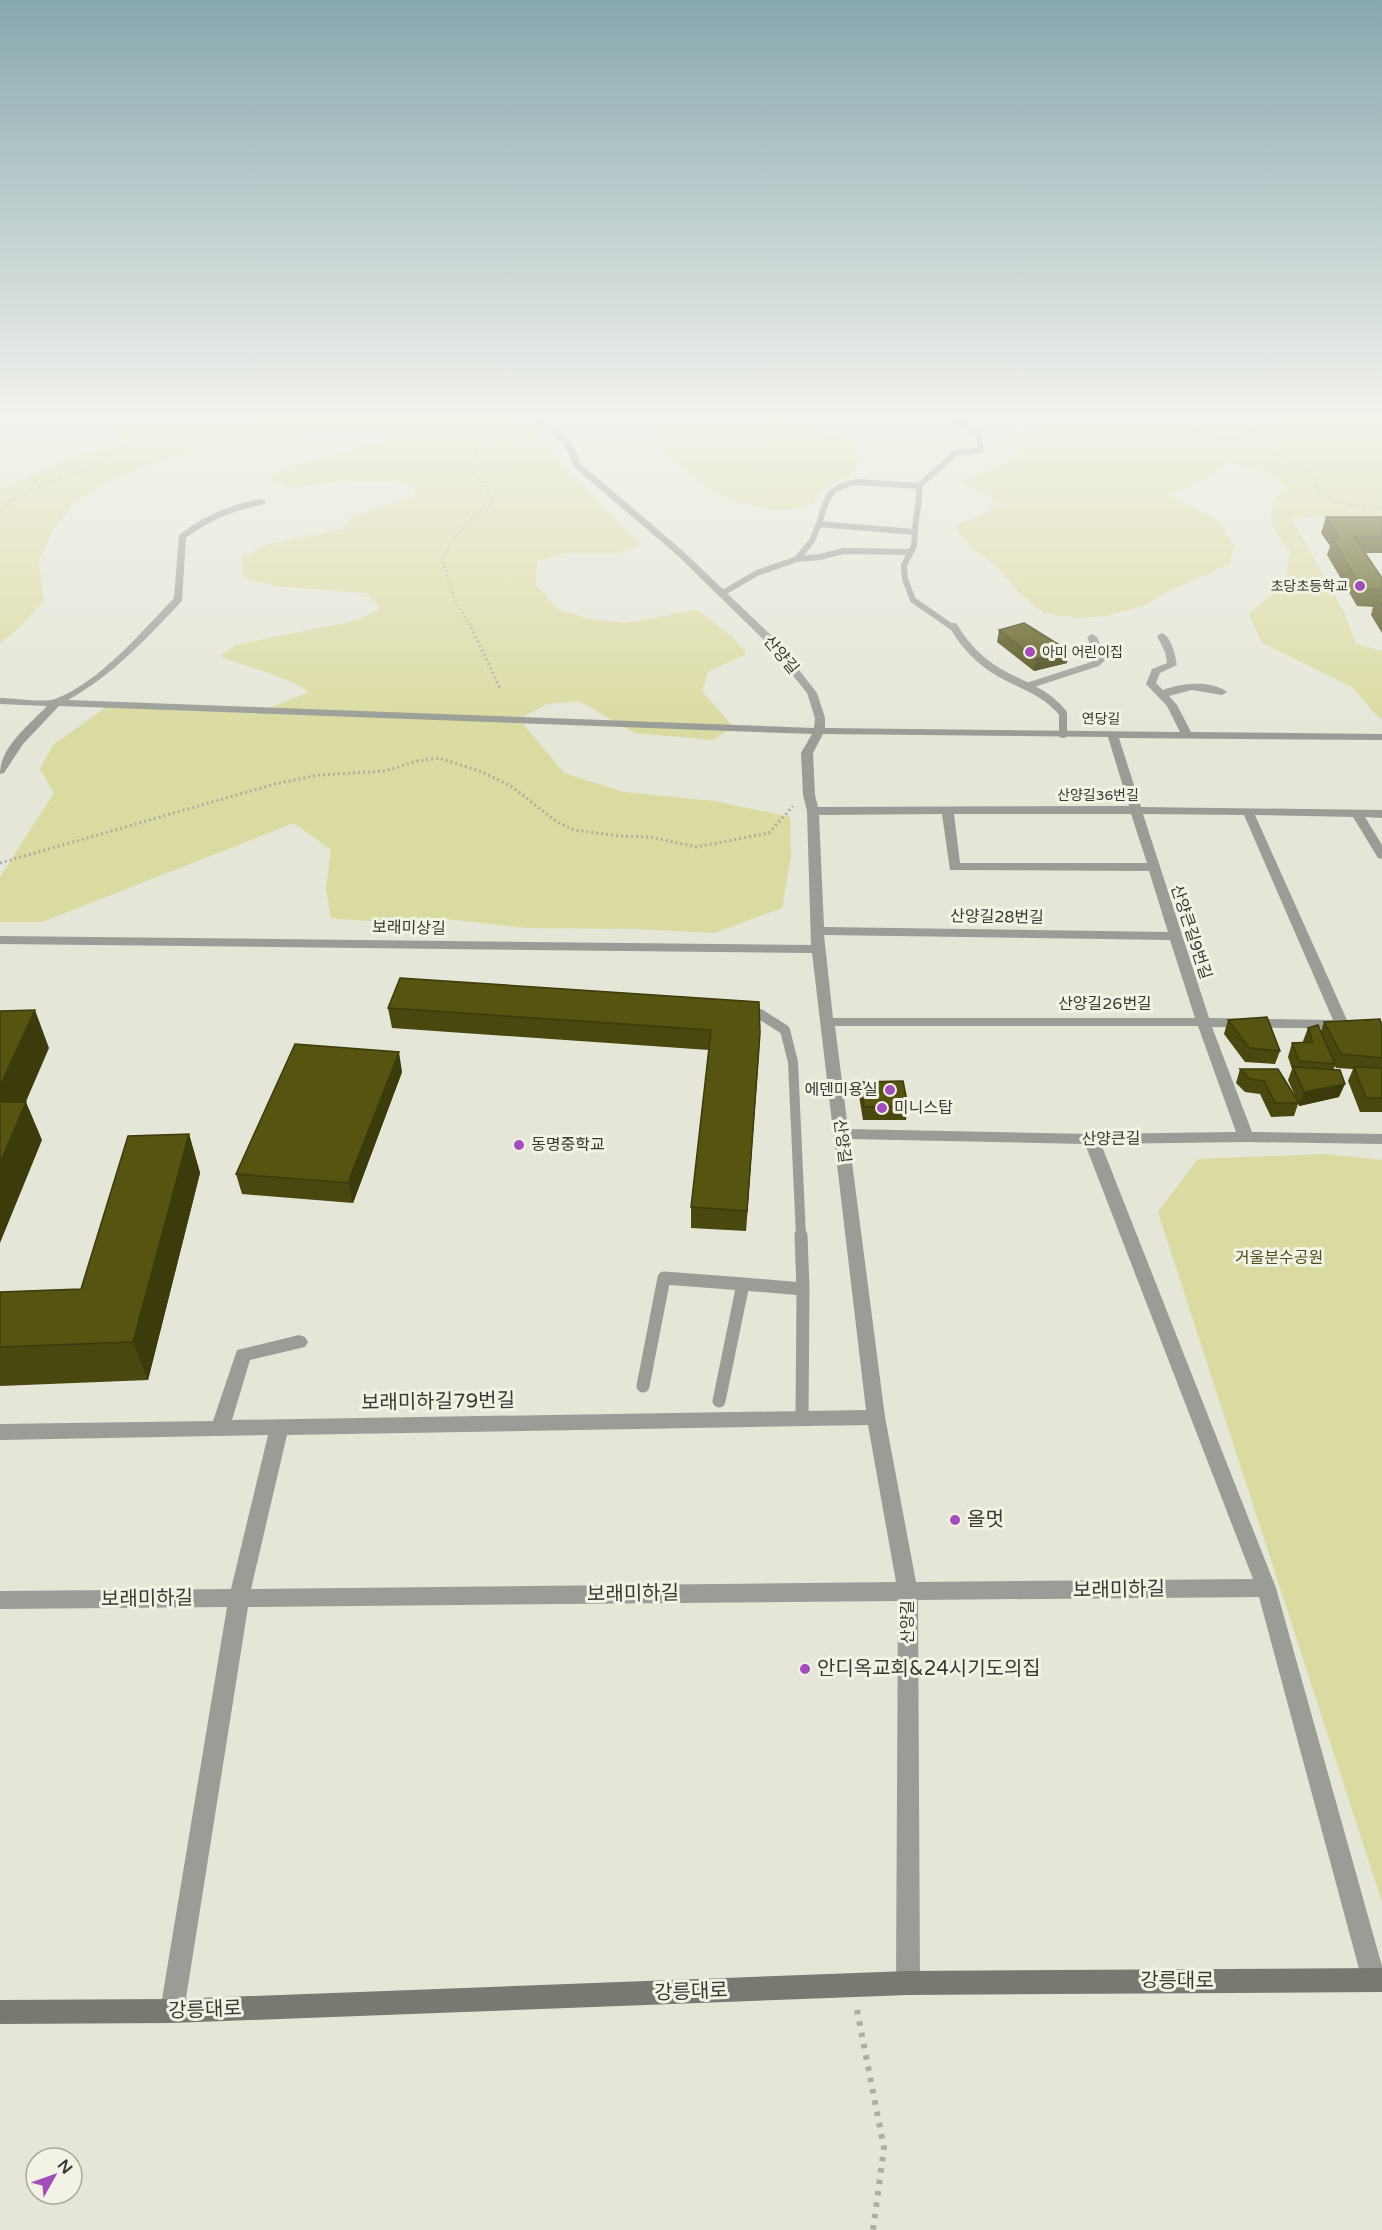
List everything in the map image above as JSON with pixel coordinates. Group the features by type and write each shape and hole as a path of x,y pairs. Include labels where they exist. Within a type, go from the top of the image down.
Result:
{"street":[{"path":"0,771 19,741 57,702 91,683 132,647 179,599 182,537 199,523"},
{"name":"산양길","path":"644,523 770,640 812,693 820,718 819,731 807,753 809,795 813,811 818,949 876,1417 908,1592 908,1983"},
{"path":"1027,686 1095,664 1101,659 1092,636"},
{"path":"1162,636 1170,652 1172,665 1156,671 1151,684 1172,705 1187,735"},
{"path":"1162,695 1177,687 1207,687 1222,692"},
{"name":"연당길","path":"0,701 819,731 1382,737"},
{"name":"산양큰길9번길","path":"1112,734 1203,1022 1246,1137"},
{"path":"948,810 954,867 1154,867"},
{"name":"산양길36번길","path":"813,811 1136,810 1382,814"},
{"path":"1248,812 1342,1025"},
{"path":"1356,813 1382,855"},
{"name":"산양길28번길","path":"819,931 1175,936"},
{"name":"보래미상길","path":"0,940 818,949"},
{"name":"산양길26번길","path":"827,1022 1203,1022 1382,1025"},
{"name":"산양큰길","path":"841,1134 1091,1139 1246,1137 1382,1139"},
{"path":"1091,1139 1266,1588 1378,1980"},
{"path":"220,1429 243,1355 299,1342"},
{"name":"보래미하길79번길","path":"0,1432 876,1417"},
{"path":"172,2011 239,1598 279,1428"},
{"name":"보래미하길","path":"0,1600 1266,1588"},
{"name":"강릉대로","path":"0,2012 172,2011 908,1983 1378,1980"}],"lane":[{"path":"915,523 914,546 904,565 905,579 913,600 954,627 965,646 998,672 1049,697 1064,712 1063,734"},
{"path":"797,559 812,541 819,524 915,532"},
{"path":"721,594 736,582 766,567 797,559 820,557 844,551 911,552"},
{"path":"738,1011 760,1014 785,1030 793,1062 802,1289 802,1419"},
{"path":"643,1386 664,1278 802,1289"},
{"path":"719,1401 742,1284"}],"path":[{"path":"465,523 457,532 442,559 455,600 476,636 500,688"},
{"path":"0,863 275,784 319,775 386,771 430,758 460,765 511,786 557,822 574,830 651,837 696,847 769,833 783,814 809,795"},
{"path":"852,1986 884,2148 873,2230"}],"green space":[{"path":"0,523 58,523 39,561 44,601 19,628 0,644"},
{"path":"348,523 619,523 641,545 619,553 567,553 537,561 536,584 557,609 589,619 626,623 697,610 733,637 747,654 708,672 702,691 733,727 713,740 635,733 579,701 547,704 519,719 564,773 623,792 714,801 790,817 791,855 782,908 714,933 635,929 528,928 445,919 378,922 331,918 326,889 331,850 294,823 42,922 0,922 0,877 54,793 40,769 53,745 108,706 255,714 309,692 277,676 220,656 236,645 359,620 381,608 366,593 273,586 243,577 242,557 268,544 342,529"},
{"path":"961,523 1220,523 1234,545 1230,564 1175,588 1143,606 1107,616 1077,618 1044,613 1015,589 996,565 971,548 954,526"},
{"path":"1272,523 1294,523 1344,612 1356,644 1382,651 1382,719 1352,687 1261,642 1249,614 1285,583 1290,552"},
{"name":"거울분수공원","path":"1325,1154 1382,1160 1382,1902 1158,1212 1198,1159"}],"building":[{"path":"1330,523 1382,523 1382,537 1354,537 1382,578 1382,590 1362,589 1332,538 1339,537"},
{"path":"1382,597 1382,607 1376,598"},
{"path":"1024,623 1069,651 1036,659 999,630"},
{"path":"400,978 759,1002 760,1033 747,1211 691,1207 711,1030 388,1008"},
{"path":"35,1010 0,1086 0,1011"},
{"path":"1267,1017 1280,1051 1249,1048 1228,1020"},
{"path":"1380,1019 1382,1058 1341,1054 1324,1022"},
{"path":"1318,1025 1335,1064 1299,1061 1292,1043 1313,1042 1308,1028"},
{"path":"295,1044 399,1052 348,1183 236,1174"},
{"path":"1293,1067 1340,1070 1345,1084 1304,1092"},
{"path":"1354,1067 1382,1068 1382,1098 1366,1098"},
{"path":"1240,1069 1278,1069 1299,1103 1275,1103 1264,1081 1250,1079"},
{"path":"903,1081 908,1106 864,1107 860,1082"},
{"path":"0,1102 26,1102 0,1163"},
{"path":"189,1134 133,1342 0,1347 0,1292 81,1289 128,1136"}],"place":[{"name":"초당초등학교","path":"1360,586"},
{"name":"아미 어린이집","path":"1030,652"},
{"name":"에덴미용실","path":"890,1090"},
{"name":"미니스탑","path":"882,1108"},
{"name":"동명중학교","path":"519,1145"},
{"name":"올멋","path":"955,1520"},
{"name":"안디옥교회&24시기도의집","path":"805,1669"}]}
